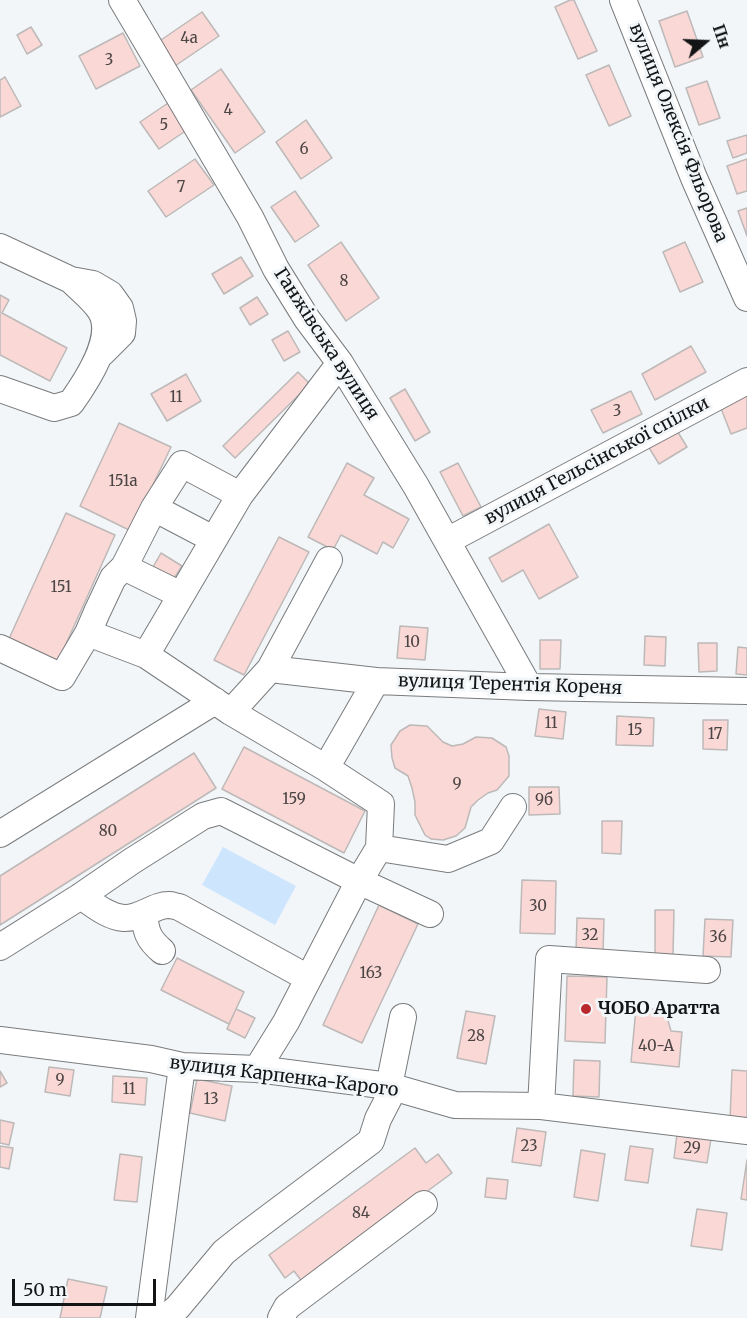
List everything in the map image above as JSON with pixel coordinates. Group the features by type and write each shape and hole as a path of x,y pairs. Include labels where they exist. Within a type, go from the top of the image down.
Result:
{"street":[{"name":"Ганжівська вулиця","path":"122,0 230,182 276,268 307,319 340,363 410,477 529,687"},
{"name":"вулиця Олексія Фльорова","path":"623,0 694,178 747,298"},
{"path":"0,247 71,280 102,312 105,329 99,355 71,404 54,408 1,393"},
{"path":"146,655 240,495 340,363"},
{"name":"вулиця Гельсінської спілки","path":"447,541 747,381"},
{"path":"0,648 62,677 88,633 113,578 124,567 154,508 182,464 240,495"},
{"path":"154,508 213,539"},
{"path":"0,834 223,706 270,669 329,560"},
{"path":"124,567 181,596"},
{"path":"88,633 146,655 223,706 381,804 379,848 359,881 286,1022 256,1069"},
{"path":"270,669 376,681"},
{"name":"вулиця Терентія Кореня","path":"326,768 376,681 529,687 747,691"},
{"path":"379,848 448,859 491,841 513,807"},
{"path":"0,947 203,816 221,811 429,914"},
{"path":"81,896 113,915 125,918 144,914 170,904 179,907 308,978"},
{"path":"144,914 146,930 151,942 162,951"},
{"path":"541,1106 549,959 707,970"},
{"path":"166,1318 224,1252 371,1141 391,1087 403,1017"},
{"name":"вулиця Карпенка-Карого","path":"0,1040 151,1059 182,1066 256,1069 391,1087 455,1105 541,1106 747,1131"},
{"path":"149,1318 182,1066"},
{"path":"280,1318 287,1307 424,1204"}],"shaded area":[{"path":"223,847 296,886 275,925 202,885"}],"building":[{"path":"574,0 597,51 578,59 555,7"},
{"path":"687,11 703,57 675,67 659,21"},
{"path":"202,12 219,36 175,66 158,42"},
{"path":"31,27 42,45 27,54 17,35"},
{"path":"123,33 140,66 96,89 79,56"},
{"path":"609,65 631,116 609,126 586,75"},
{"path":"221,69 265,132 235,153 191,90"},
{"path":"5,77 21,106 0,117 0,80"},
{"path":"707,81 720,118 699,125 686,88"},
{"path":"168,103 187,130 159,149 140,122"},
{"path":"306,120 332,158 301,179 276,142"},
{"path":"747,135 747,153 733,158 727,141"},
{"path":"195,159 214,185 166,217 148,191"},
{"path":"747,159 747,191 737,194 727,166"},
{"path":"295,191 319,226 295,242 271,207"},
{"path":"747,208 747,236 738,211"},
{"path":"341,242 379,298 346,321 308,265"},
{"path":"685,242 703,282 680,292 663,252"},
{"path":"241,257 253,276 224,294 212,274"},
{"path":"0,295 9,300 2,313 67,348 50,381 0,355"},
{"path":"257,297 268,314 250,325 240,308"},
{"path":"288,331 300,352 284,361 272,340"},
{"path":"691,346 706,372 655,400 642,374"},
{"path":"298,372 310,384 235,458 223,446"},
{"path":"186,374 201,401 167,421 151,394"},
{"path":"405,389 430,432 415,441 390,398"},
{"path":"747,389 747,428 731,434 718,401"},
{"path":"631,391 642,414 603,433 591,410"},
{"path":"119,423 171,447 131,531 80,506"},
{"path":"676,429 687,447 659,464 648,446"},
{"path":"347,463 374,478 364,495 409,519 393,548 383,542 377,554 341,535 333,550 308,537"},
{"path":"458,463 481,507 463,516 440,472"},
{"path":"66,513 115,535 57,664 8,641"},
{"path":"549,524 578,577 539,599 523,570 502,582 489,558"},
{"path":"279,537 309,552 244,675 214,660"},
{"path":"161,553 182,566 173,580 153,567"},
{"path":"400,626 428,628 425,660 397,658"},
{"path":"645,636 666,637 665,666 644,665"},
{"path":"540,640 561,640 560,669 540,669"},
{"path":"698,643 717,643 717,671 699,672"},
{"path":"738,647 747,648 747,675 736,674"},
{"path":"539,709 566,712 563,739 535,736"},
{"path":"617,716 654,718 653,746 616,745"},
{"path":"703,720 728,720 727,750 703,749"},
{"path":"410,725 427,726 443,742 452,746 463,744 476,737 492,738 506,747 509,756 509,776 497,790 488,793 471,807 465,828 456,836 443,840 431,839 425,835 415,815 415,802 408,776 395,768 391,745 400,731"},
{"path":"244,747 365,811 344,853 222,789"},
{"path":"194,753 216,788 0,925 0,876"},
{"path":"529,787 559,787 560,814 529,815"},
{"path":"602,821 622,821 621,854 602,853"},
{"path":"522,880 556,881 555,934 520,933"},
{"path":"379,905 418,924 362,1043 323,1025"},
{"path":"655,910 674,910 673,956 655,955"},
{"path":"577,918 604,919 603,953 576,952"},
{"path":"705,919 733,920 731,957 703,956"},
{"path":"177,958 244,992 229,1024 161,990"},
{"name":"ЧОБО Аратта","path":"567,976 607,977 605,1043 565,1041"},
{"path":"636,1008 665,1010 671,1031 682,1032 679,1067 631,1062"},
{"path":"236,1009 255,1018 245,1038 227,1029"},
{"path":"466,1011 495,1016 486,1064 457,1058"},
{"path":"574,1060 600,1061 599,1097 573,1096"},
{"path":"49,1067 74,1070 70,1096 45,1092"},
{"path":"732,1070 747,1071 747,1121 730,1120"},
{"path":"0,1071 7,1083 0,1087"},
{"path":"113,1076 147,1078 145,1105 112,1102"},
{"path":"197,1079 232,1086 225,1121 190,1113"},
{"path":"0,1120 14,1123 9,1145 0,1143"},
{"path":"517,1128 546,1132 541,1166 512,1162"},
{"path":"677,1134 711,1139 707,1163 674,1158"},
{"path":"0,1146 13,1148 9,1169 0,1167"},
{"path":"630,1146 653,1149 648,1183 625,1180"},
{"path":"415,1148 426,1163 438,1154 452,1173 303,1283 294,1271 285,1278 269,1255"},
{"path":"581,1150 605,1154 598,1201 574,1197"},
{"path":"120,1154 142,1157 137,1202 114,1200"},
{"path":"747,1160 747,1200 741,1199"},
{"path":"487,1178 508,1180 506,1199 485,1197"},
{"path":"697,1209 727,1213 722,1250 691,1246"},
{"path":"68,1279 107,1287 100,1318 60,1318"}],"place":[{"name":"ЧОБО Аратта","path":"586,1009"}]}
